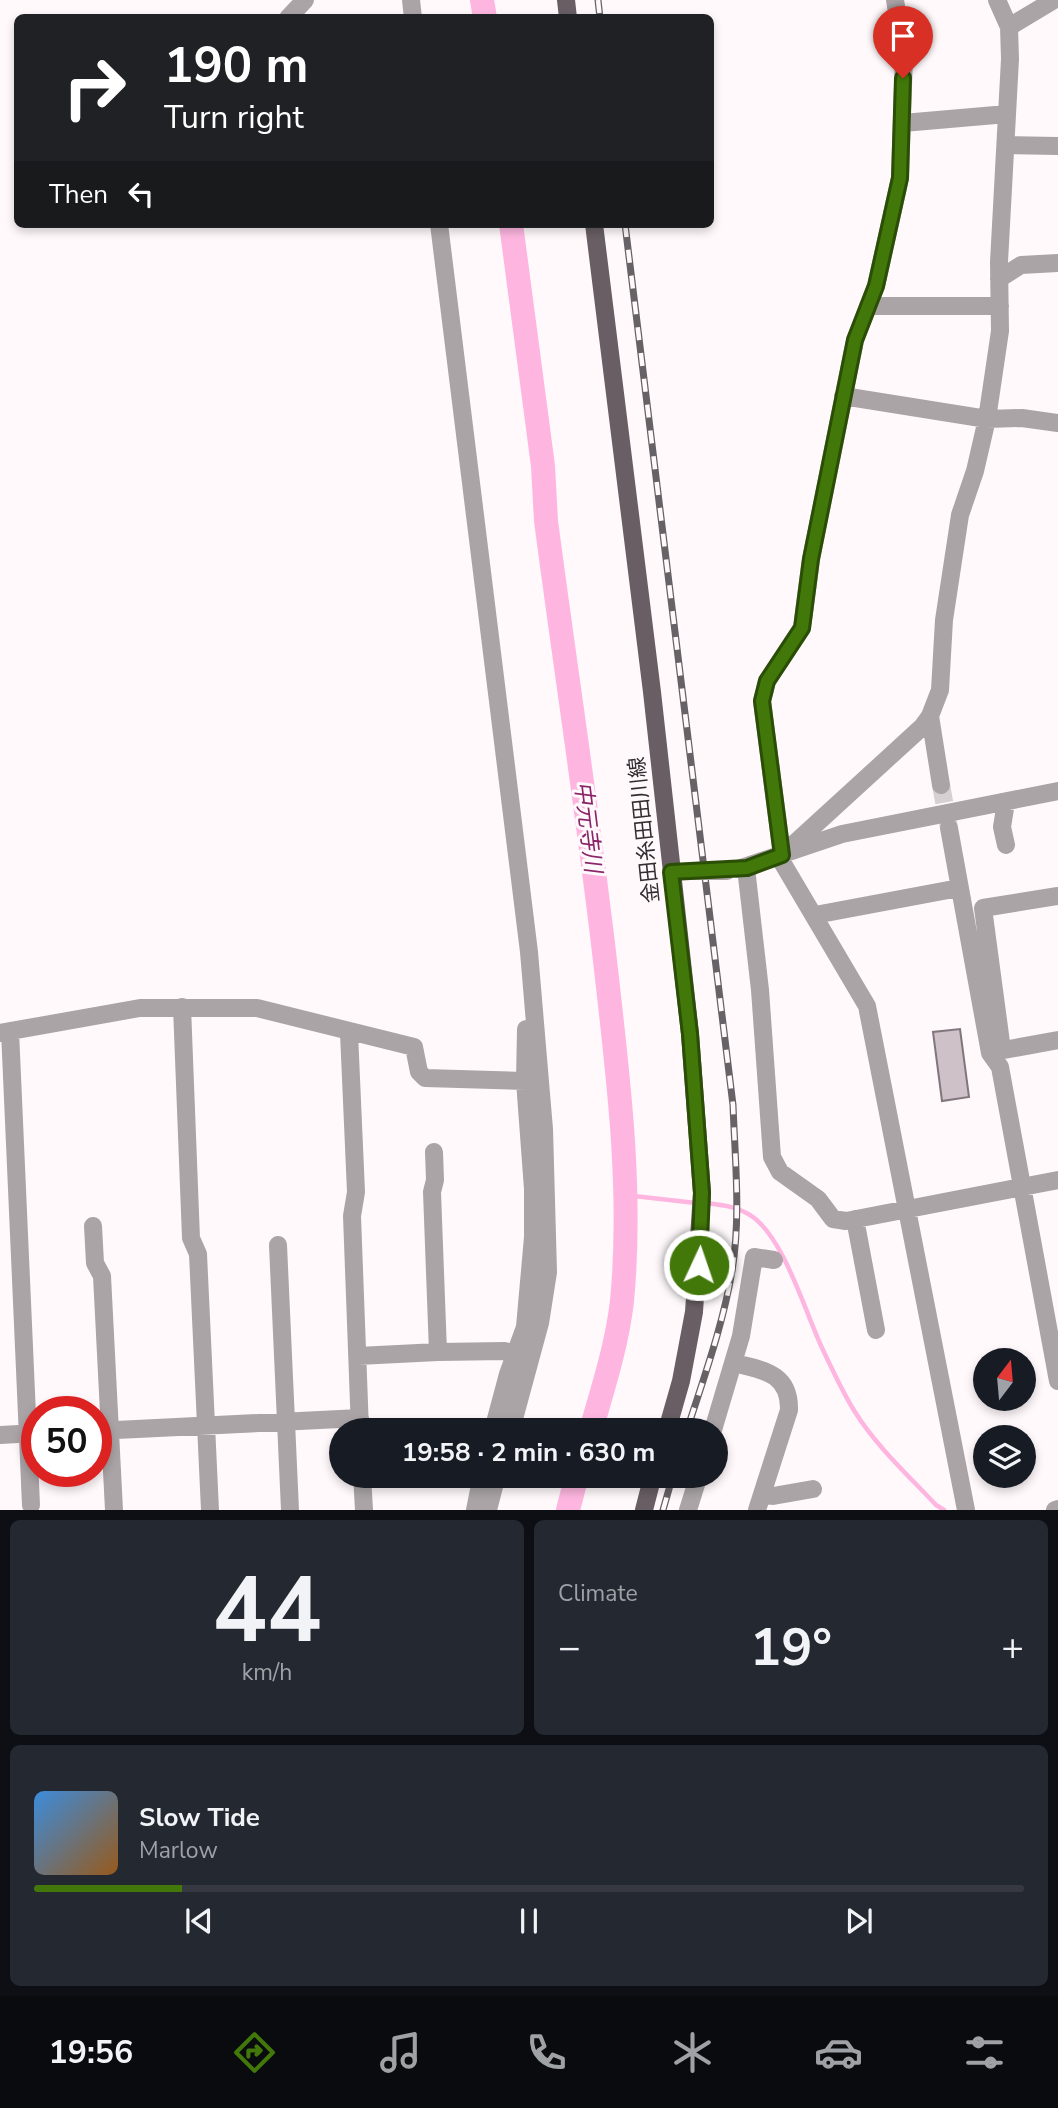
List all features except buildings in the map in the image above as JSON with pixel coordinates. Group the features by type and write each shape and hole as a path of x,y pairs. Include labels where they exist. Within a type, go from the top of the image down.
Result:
{"main road":[{"name":"金田糸田田川線","path":"594,228 690,1034 702,1193 694,1312 681,1381 670,1418"},
{"path":"643,1510 649,1488"}],"street":[{"path":"292,14 305,0"},
{"path":"782,855 762,701 767,681 802,628 811,559 855,340 876,286 900,178 904,55 895,0"},
{"path":"966,1510 867,1006 779,857 922,727 940,690 944,621 960,515 988,419 1000,331 999,279 1010,59 1009,27 997,0"},
{"path":"1009,27 1054,0"},
{"path":"903,122 1007,114"},
{"path":"1006,145 1058,146"},
{"path":"439,228 533,995 544,1129 548,1272 540,1322 513,1418"},
{"path":"999,279 1021,265 1058,263"},
{"path":"868,306 1000,306"},
{"path":"843,396 988,419 1022,418 1058,423"},
{"path":"929,716 941,785"},
{"path":"671,872 747,868 842,834 1058,791"},
{"path":"1006,802 1002,827 1006,845"},
{"path":"949,828 959,888 1000,1067 1058,1381"},
{"path":"747,868 760,990 772,1157 780,1172 818,1199 833,1219 846,1221 1058,1180"},
{"path":"815,915 959,888"},
{"path":"996,1051 983,908 1058,896"},
{"path":"496,1418 525,1327 533,1237 533,1189 525,1080 526,1000 533,995"},
{"path":"30,1396 5,1032 141,1007 257,1008 414,1047 419,1072 425,1077 525,1080"},
{"path":"182,1007 191,1238 198,1254 210,1510"},
{"path":"349,1032 356,1192 352,1216 360,1418"},
{"path":"996,1051 1058,1040"},
{"path":"434,1152 435,1180 432,1192 438,1352"},
{"path":"855,1219 876,1330"},
{"path":"93,1226 95,1263 102,1276 104,1396"},
{"path":"278,1245 290,1510"},
{"path":"717,1418 741,1336 754,1257 774,1260"},
{"path":"358,1356 505,1351 515,1354"},
{"path":"734,1363 769,1372 781,1382 789,1396 789,1410 759,1502"},
{"path":"112,1431 286,1420 329,1422"},
{"path":"0,1435 21,1434"},
{"path":"30,1487 30,1505"},
{"path":"111,1487 114,1510"},
{"path":"363,1488 364,1510"},
{"path":"475,1510 479,1488"},
{"path":"488,1510 494,1488"},
{"path":"688,1510 695,1488"},
{"path":"759,1502 773,1496 813,1489"}],"waterway":[{"name":"中元寺川","path":"482,0 484,14"},
{"name":"中元寺川","path":"512,228 543,466 546,521 597,898 622,1126 626,1214 622,1301 613,1350 594,1418"},
{"path":"625,1195 696,1203"},
{"path":"704,1203 739,1210 762,1225 784,1258 823,1350 855,1412 893,1460 944,1510"},
{"name":"中元寺川","path":"568,1510 574,1488"}],"tunnel":[{"path":"941,785 949,828"}],"railway":[{"path":"598,0 600,14"},
{"path":"625,228 733,1105 737,1209 735,1251 718,1331 691,1418"},
{"path":"663,1510 669,1488"}],"route":[{"path":"699,1265 702,1193 690,1034 671,872 747,868 782,855 762,701 767,681 802,628 811,559 855,340 876,286 900,178 903,78"}]}
